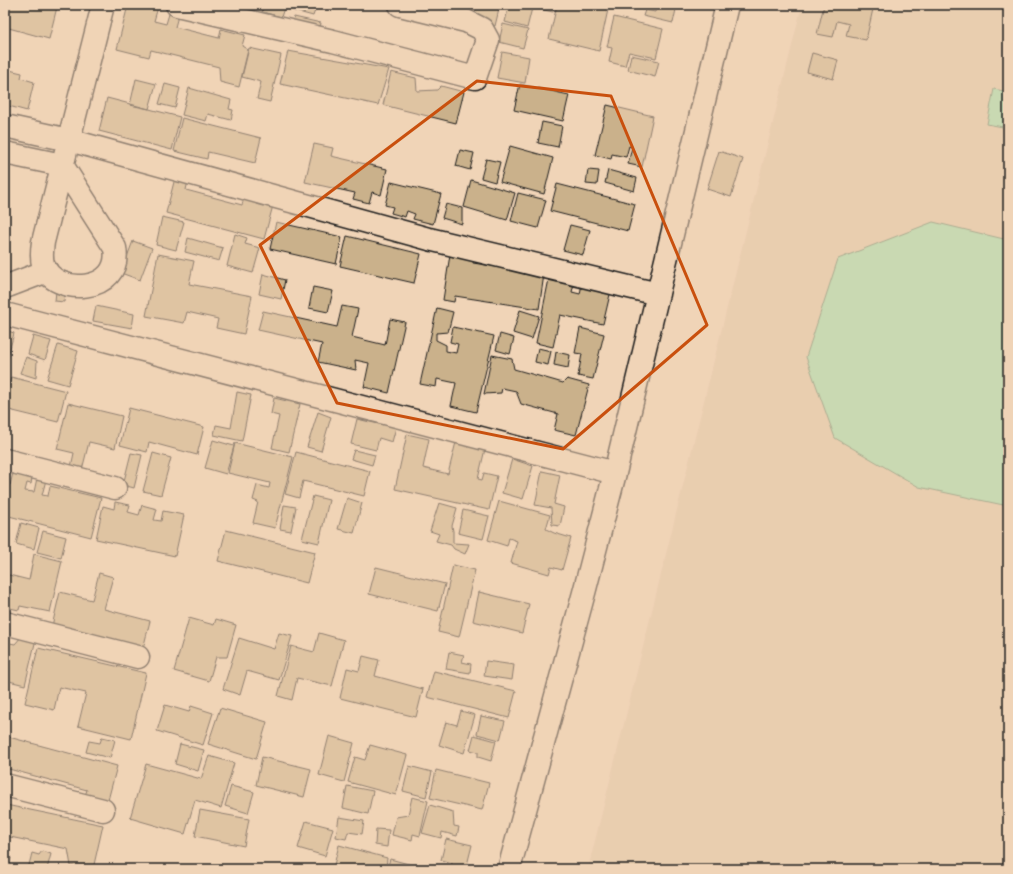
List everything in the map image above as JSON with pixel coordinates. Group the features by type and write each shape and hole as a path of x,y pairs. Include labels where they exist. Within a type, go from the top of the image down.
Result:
{"street":[{"path":"5,153 62,165 115,248 116,262 112,271 105,279 91,285 63,282 53,278 44,265 43,242 62,165 103,5"},
{"path":"176,5 333,41 475,78 488,40 482,29 466,21 400,5"},
{"path":"508,869 585,589 615,473 727,5"},
{"path":"5,126 69,140 429,240 658,294"},
{"path":"5,287 47,271"},
{"path":"5,314 615,473"},
{"path":"5,460 114,488"},
{"path":"5,623 138,657"},
{"path":"5,785 102,810"}],"highlighted area":[{"path":"477,81 611,96 707,325 563,449 337,403 260,245"}],"shaded area":[{"path":"802,5 1008,5 1008,869 588,869"}],"green space":[{"path":"994,89 1008,92 1008,128 987,124"},
{"path":"933,222 1008,240 1008,506 919,487 835,438 806,357 838,259"}],"building":[{"path":"5,5 50,5 57,7 49,39 5,27"},
{"path":"128,5 148,5 158,7 154,21 166,24 169,14 178,16 175,27 219,38 221,29 245,35 242,46 248,50 239,87 220,82 219,67 151,50 149,57 117,49"},
{"path":"264,5 317,5 313,16 284,8 281,17 262,12"},
{"path":"474,5 500,5 495,26 471,20"},
{"path":"509,5 532,8 527,28 505,22"},
{"path":"531,5 555,5 553,12 530,7"},
{"path":"557,5 609,5 599,51 549,39"},
{"path":"620,5 644,5 643,10"},
{"path":"656,5 677,5 673,23 643,16 645,10 655,12"},
{"path":"824,5 855,5 873,9 866,40 846,36 849,24 837,21 833,37 817,34"},
{"path":"294,17 321,23 319,33 292,27"},
{"path":"614,17 663,29 656,58 629,52 625,66 609,62 612,48 607,47"},
{"path":"503,24 528,30 523,48 499,42"},
{"path":"249,48 281,55 270,102 257,99 261,82 242,77"},
{"path":"288,51 389,69 378,105 280,84"},
{"path":"502,52 529,57 525,83 497,78"},
{"path":"812,53 838,60 833,79 807,72"},
{"path":"631,55 659,61 655,77 628,70"},
{"path":"5,69 22,73 21,78 34,82 27,111 5,105"},
{"path":"391,72 416,78 417,91 437,90 441,86 464,92 456,123 383,105"},
{"path":"136,79 156,84 149,109 130,105"},
{"path":"165,84 180,88 175,108 159,104"},
{"path":"520,84 569,95 563,121 514,110"},
{"path":"189,88 231,100 229,109 233,110 231,120 208,114 206,121 182,115"},
{"path":"107,98 180,117 172,150 99,131"},
{"path":"607,105 653,116 642,167 628,164 632,147 629,146 626,157 612,154 611,159 595,155"},
{"path":"182,118 261,138 255,163 208,152 207,159 174,151"},
{"path":"542,122 562,126 558,147 538,143"},
{"path":"314,144 333,148 331,156 387,169 381,195 372,192 369,203 353,199 355,193 305,182"},
{"path":"510,146 553,158 544,194 500,182"},
{"path":"460,150 474,153 470,170 456,166"},
{"path":"719,151 743,159 731,197 707,189"},
{"path":"486,159 500,162 495,182 481,178"},
{"path":"588,170 599,171 597,185 586,184"},
{"path":"608,170 637,178 634,191 605,183"},
{"path":"175,178 188,181 186,190 242,205 246,191 275,198 264,239 166,213"},
{"path":"471,180 515,193 507,220 464,207"},
{"path":"391,182 441,194 433,224 413,219 415,214 407,211 405,217 391,213 393,207 385,205"},
{"path":"557,184 635,204 628,231 550,211"},
{"path":"518,193 546,200 538,228 511,221"},
{"path":"446,204 462,208 462,224 442,218"},
{"path":"162,217 184,222 176,250 156,245"},
{"path":"276,222 342,237 336,264 270,249"},
{"path":"570,225 590,230 583,255 563,250"},
{"path":"235,234 247,238 245,244 260,248 253,273 227,266"},
{"path":"347,236 421,254 414,283 340,266"},
{"path":"188,238 223,248 219,261 185,252"},
{"path":"133,241 152,248 140,280 121,273"},
{"path":"451,248 475,251 473,263 544,274 539,309 455,296 454,302 443,300"},
{"path":"158,254 194,261 189,284 252,296 244,334 216,328 218,319 187,312 184,323 146,316"},
{"path":"263,274 285,280 281,299 259,294"},
{"path":"550,274 575,279 572,292 580,294 582,284 611,290 603,324 560,315 553,347 536,343"},
{"path":"313,287 333,291 328,312 309,308"},
{"path":"56,291 65,291 64,302 55,301"},
{"path":"96,306 134,314 132,328 93,321"},
{"path":"342,306 358,309 352,337 385,345 390,319 405,322 389,393 364,387 369,363 355,360 356,370 318,362 322,344 258,330 263,311 337,327"},
{"path":"437,308 453,312 448,332 436,333 436,340 446,345 446,351 456,353 458,344 450,342 453,327 494,336 476,412 451,406 456,383 437,379 436,387 420,384"},
{"path":"520,310 539,316 532,339 513,333"},
{"path":"580,328 604,334 593,379 578,376 582,354 575,353"},
{"path":"5,330 14,333 7,360 5,359"},
{"path":"500,334 514,338 510,354 496,350"},
{"path":"33,336 51,341 45,360 28,354"},
{"path":"58,345 78,351 68,385 47,379"},
{"path":"538,348 551,351 548,365 535,362"},
{"path":"556,352 570,355 568,368 554,365"},
{"path":"492,355 512,359 514,369 563,383 567,379 589,385 576,435 554,430 558,414 521,404 516,391 502,388 501,393 484,394"},
{"path":"26,357 37,361 36,378 20,373"},
{"path":"11,377 66,391 58,422 5,409 5,402"},
{"path":"237,392 251,395 242,441 214,435 216,425 231,428"},
{"path":"274,398 300,404 289,452 272,448 279,416 271,414"},
{"path":"68,403 122,416 115,448 89,442 82,470 71,467 74,453 57,449"},
{"path":"129,408 204,427 197,455 149,442 147,452 120,445"},
{"path":"318,412 331,417 321,451 307,447"},
{"path":"385,417 398,420 392,442 379,438 376,450 351,444 357,419 383,425"},
{"path":"407,434 429,439 423,468 448,474 456,442 485,449 478,479 482,480 484,473 497,476 489,510 395,489"},
{"path":"213,440 234,446 226,474 205,468"},
{"path":"235,443 293,457 275,528 253,523 258,502 253,500 257,485 269,488 270,483 228,473"},
{"path":"354,450 375,455 372,465 351,459"},
{"path":"296,452 370,471 364,496 303,481 299,498 285,494"},
{"path":"131,453 142,455 134,488 123,485"},
{"path":"153,453 171,458 161,495 143,491"},
{"path":"512,459 533,466 523,499 502,493"},
{"path":"542,471 560,475 554,504 564,507 560,526 552,525 551,508 535,505"},
{"path":"13,473 32,478 31,484 27,483 25,491 34,492 37,478 46,480 42,495 48,496 50,486 101,498 91,537 5,515 5,484 10,485"},
{"path":"313,496 329,500 319,543 302,539"},
{"path":"347,498 362,503 354,533 338,529"},
{"path":"499,501 550,515 546,529 571,538 562,570 551,567 549,574 511,563 517,541 509,538 507,546 488,540"},
{"path":"115,502 130,505 128,512 139,515 142,505 157,509 154,520 161,521 163,511 184,515 175,556 96,539 103,506 114,509"},
{"path":"439,503 457,508 452,526 453,543 469,544 465,554 454,549 451,545 436,541 439,534 430,531"},
{"path":"284,505 296,507 291,531 280,529"},
{"path":"463,510 489,516 483,539 458,533"},
{"path":"21,523 39,528 34,549 16,544"},
{"path":"226,530 315,552 307,583 218,561"},
{"path":"43,531 66,537 61,558 37,552"},
{"path":"34,554 62,561 50,612 20,606 19,610 5,607 5,574 29,580"},
{"path":"453,565 475,570 459,637 438,632"},
{"path":"376,567 445,584 438,611 369,594"},
{"path":"99,573 113,577 104,609 150,621 143,649 52,626 60,592 92,600"},
{"path":"479,592 529,604 522,633 473,621"},
{"path":"189,618 214,625 216,619 236,625 227,657 216,657 209,681 174,671"},
{"path":"279,633 292,636 279,680 247,671 240,695 223,689 239,638 274,649"},
{"path":"319,633 344,640 332,686 297,678 292,700 278,696 291,646 314,652"},
{"path":"22,636 36,639 25,685 5,680 5,642 15,644"},
{"path":"38,648 146,673 131,739 78,726 86,693 59,687 54,710 25,703"},
{"path":"449,652 464,655 462,662 471,664 470,673 446,669"},
{"path":"363,656 379,660 375,676 423,689 416,717 340,698 347,668 359,671"},
{"path":"486,661 514,665 512,680 484,676"},
{"path":"434,671 516,691 509,718 427,697"},
{"path":"165,705 189,712 191,706 213,713 203,745 157,731"},
{"path":"220,708 267,722 256,759 208,744"},
{"path":"461,711 475,715 464,753 439,745 446,722 457,725"},
{"path":"481,716 505,721 500,740 477,734"},
{"path":"474,735 496,741 491,761 478,757 478,752 470,750"},
{"path":"5,736 117,766 107,804 84,798 87,790 5,768"},
{"path":"329,736 354,743 344,782 319,775"},
{"path":"102,737 115,740 110,758 86,752 89,741 100,743"},
{"path":"180,744 204,750 198,771 175,764"},
{"path":"370,745 407,755 396,795 348,782 355,757 365,760"},
{"path":"209,756 234,763 221,808 195,800 185,834 130,818 146,764 201,779"},
{"path":"262,757 311,769 304,797 256,785"},
{"path":"409,766 432,772 426,797 403,791"},
{"path":"436,770 489,783 482,810 430,798"},
{"path":"231,786 254,792 248,813 225,806"},
{"path":"347,786 373,791 368,814 343,808"},
{"path":"412,797 428,801 420,836 413,834 412,840 392,835 396,817 408,815"},
{"path":"6,805 103,825 93,869 71,866 68,849 5,836"},
{"path":"430,805 453,812 454,826 459,827 457,836 442,832 441,838 422,833"},
{"path":"200,810 249,819 244,846 195,836"},
{"path":"339,817 364,821 362,834 348,832 346,839 336,837"},
{"path":"306,821 333,828 325,856 298,848"},
{"path":"376,829 389,830 387,847 375,845"},
{"path":"446,839 472,845 466,869 451,869 452,863 441,860"},
{"path":"339,845 387,858 386,869 333,869"},
{"path":"42,851 51,854 47,869 28,869 32,853 39,855"},
{"path":"5,856 11,858 8,869 5,869"},
{"path":"390,859 427,869 387,869"}]}
